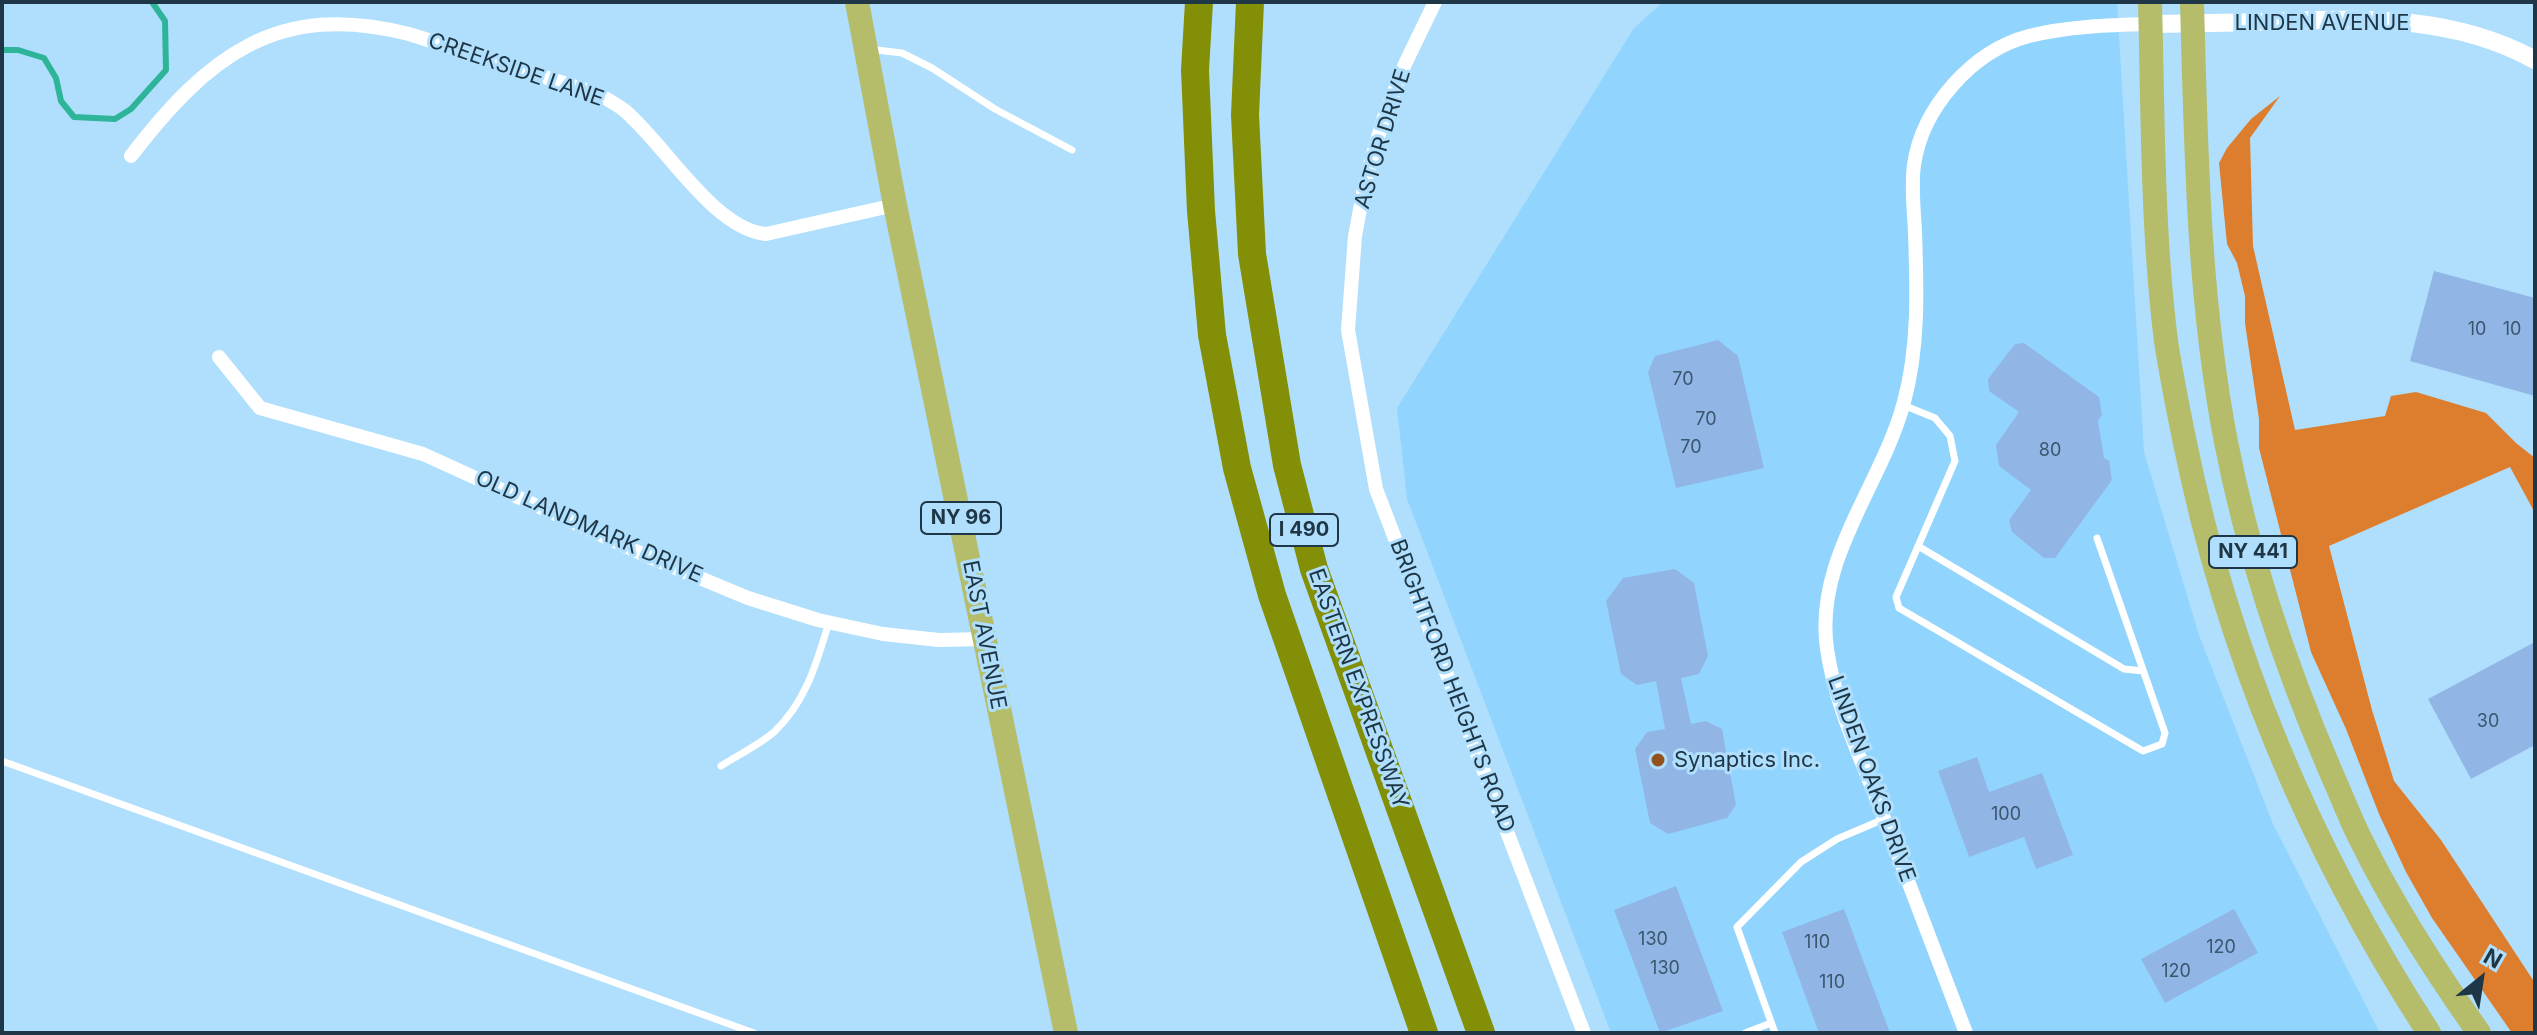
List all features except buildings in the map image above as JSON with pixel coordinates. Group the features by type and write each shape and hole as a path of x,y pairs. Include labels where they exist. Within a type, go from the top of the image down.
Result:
{"highway":[{"name":"I 490","path":"1199,2 1195,70 1202,227 1212,335 1237,468 1272,595 1424,1033"},
{"name":"EASTERN EXPRESSWAY","path":"1250,2 1245,115 1252,254 1287,465 1314,569 1481,1033"}],"main road":[{"name":"EAST AVENUE","path":"857,2 895,205 1066,1033"},
{"name":"NY 441","path":"2193,12 2198,192 2207,307 2225,439 2240,507 2306,715 2362,842 2433,968 2479,1033"},
{"name":"NY 441","path":"2150,13 2159,265 2167,343 2194,487 2217,574 2281,758 2324,851 2393,977 2429,1033"}],"street":[{"name":"ASTOR DRIVE","path":"1348,330 1355,236 1366,178 1384,117 1435,2"},
{"name":"LINDEN AVENUE","path":"2150,13 2393,20 2440,26 2482,36 2535,60"},
{"name":"LINDEN OAKS DRIVE","path":"1966,1033 1838,696 1827,646 1826,614 1831,580 1903,405 1915,338 1913,167 1921,134 1934,108 1957,81 1979,62 2026,36 2150,13"},
{"name":"CREEKSIDE LANE","path":"131,156 190,86 229,55 268,35 300,27 350,23 409,34 598,94 624,110 717,210 747,231 766,234 895,205"},
{"name":"BRIGHTFORD HEIGHTS ROAD","path":"1348,330 1376,489 1584,1033"},
{"name":"OLD LANDMARK DRIVE","path":"219,357 260,408 423,454 647,556 748,598 829,622 911,637 985,639"}],"lane":[{"path":"867,49 902,53 932,68 995,109 1072,150"},
{"path":"1903,405 1935,418 1950,436 1955,461 1896,597 1899,608 2143,751 2162,744 2165,733 2097,538"},
{"path":"1918,546 2124,669 2143,671"},
{"path":"721,766 772,733 795,708 814,673 829,622"},
{"path":"2,761 754,1033"},
{"path":"1775,1033 1737,927 1801,862 1837,839 1884,819"},
{"path":"1745,1033 1771,1023"}],"shaded area":[{"path":"1663,2 2117,2 2144,452 2199,635 2273,824 2380,1033 1611,1033 1407,499 1397,408 1634,28"},
{"path":"2280,96 2250,138 2253,246 2295,430 2385,416 2391,396 2416,392 2486,413 2535,458 2535,513 2510,467 2329,546 2394,781 2441,840 2535,983 2535,1033 2512,1033 2432,918 2379,814 2346,729 2311,652 2259,448 2259,419 2245,323 2245,296 2237,263 2227,244 2219,163 2251,119"}],"waterway":[{"path":"2,50 18,50 44,58 56,78 61,101 74,117 115,119 131,109 166,70 165,21 152,2"}],"place":[{"name":"Synaptics Inc.","path":"1658,760"}]}
